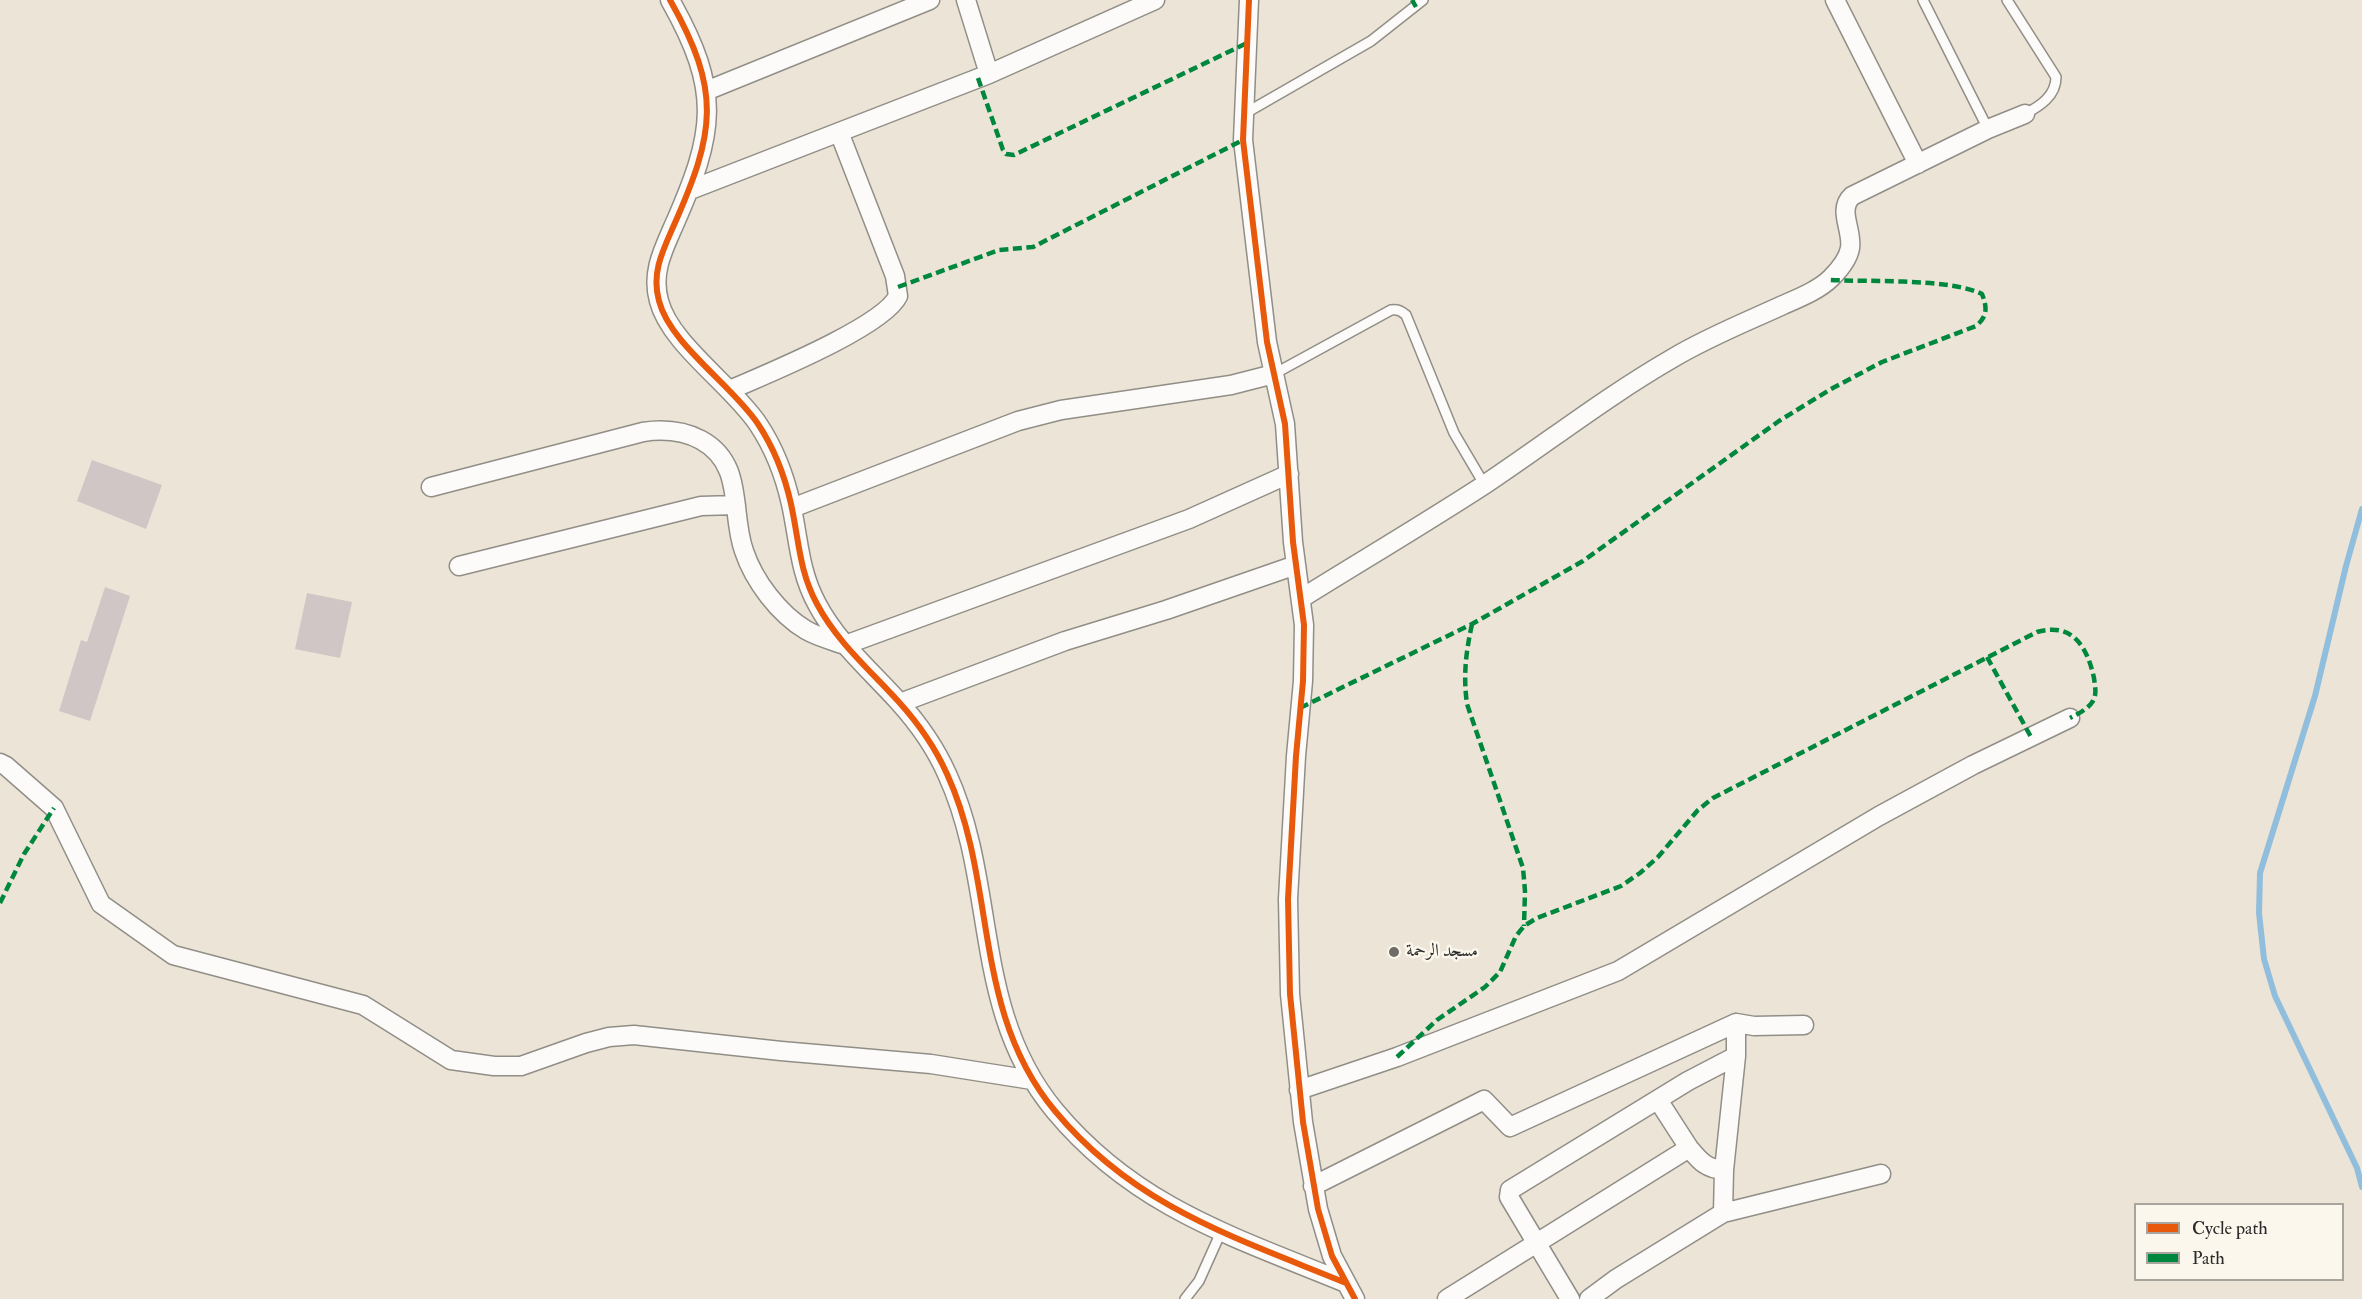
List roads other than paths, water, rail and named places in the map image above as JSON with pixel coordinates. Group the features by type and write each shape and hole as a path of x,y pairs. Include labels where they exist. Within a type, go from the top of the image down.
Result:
{"street":[{"path":"670,0 693,41 699,59 706,91 706,135 697,172 659,261 656,278 657,297 663,315 673,330 730,390 759,425 779,465 792,508 799,556 816,603 845,645 900,703 932,745 956,793 970,845 997,992 1011,1037 1032,1080 1076,1134 1119,1173 1158,1200 1221,1232 1350,1291"},
{"path":"706,91 930,0"},
{"path":"966,0 988,74"},
{"path":"690,190 988,74 1155,0"},
{"path":"1249,0 1243,115 1245,163 1267,342 1285,424 1305,653 1292,804 1288,899 1290,994 1299,1090 1313,1186 1324,1233 1350,1291"},
{"path":"1835,0 1918,164"},
{"path":"1302,598 1484,484 1615,393 1675,356 1802,296 1830,280 1845,262 1850,249 1846,216 1847,201 1852,196 1988,129 2025,114"},
{"path":"730,390 849,334 886,309 898,296 895,276 839,132"},
{"path":"792,508 1018,421 1061,410 1231,385 1274,374"},
{"path":"431,487 643,432 671,430 699,439 722,456 732,480 740,537 748,563 776,603 805,630 845,645 1189,519 1289,474"},
{"path":"459,566 700,506 736,505"},
{"path":"900,703 1065,640 1166,610 1296,564"},
{"path":"1299,1090 1397,1057 1618,971 1879,816 1973,765 2070,718"},
{"path":"0,763 54,807 101,904 173,955 363,1005 452,1060 494,1066 521,1066 586,1043 609,1037 634,1035 931,1064 1032,1080"},
{"path":"1313,1186 1484,1100 1510,1127 1736,1023 1754,1026 1804,1025"},
{"path":"1723,1213 1724,1170 1736,1056 1736,1023"},
{"path":"1570,1299 1509,1197 1510,1190 1717,1064 1736,1056"},
{"path":"1658,1100 1689,1148 1704,1166 1713,1170 1724,1170"},
{"path":"1447,1299 1689,1148"},
{"path":"1589,1299 1616,1279 1723,1213 1881,1174"}],"lane":[{"path":"1243,115 1371,41 1423,0"},
{"path":"1923,0 1988,129"},
{"path":"2007,0 2056,77 2055,89 2050,95 2036,108 2025,114"},
{"path":"1274,374 1397,309 1406,315 1454,433 1484,484"},
{"path":"1185,1299 1199,1281 1221,1232"}],"waterway":[{"path":"2362,509 2315,696 2260,873 2259,913 2264,959 2275,996 2357,1168 2362,1187"}],"place":[{"name":"مسجد الرحمة","path":"1394,952"}]}
